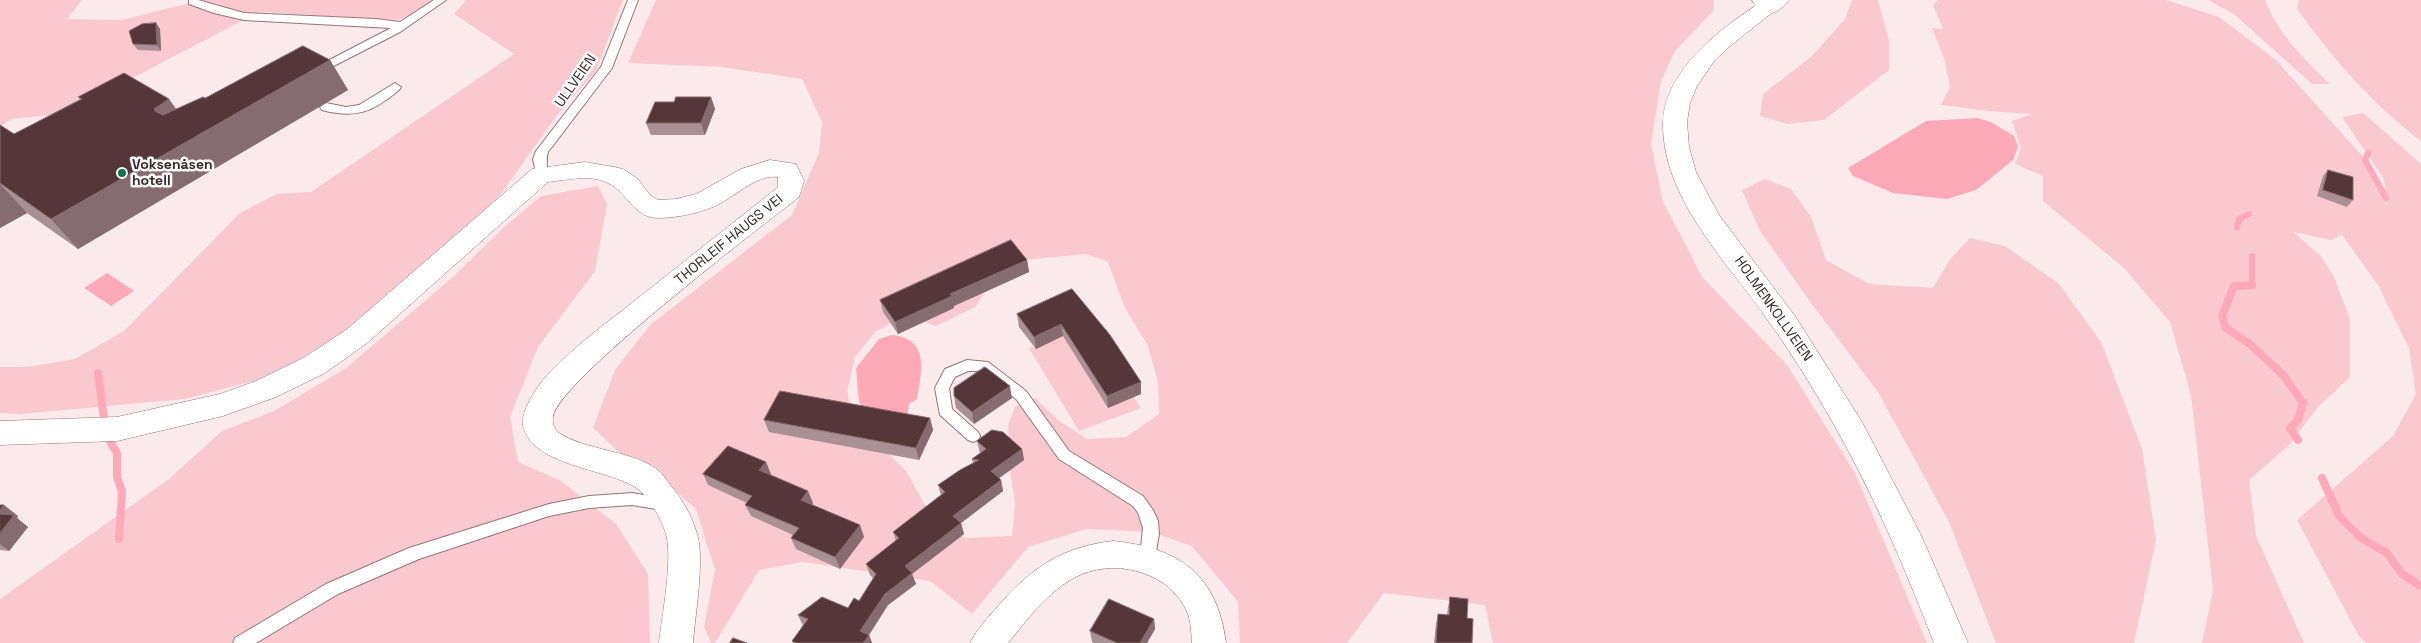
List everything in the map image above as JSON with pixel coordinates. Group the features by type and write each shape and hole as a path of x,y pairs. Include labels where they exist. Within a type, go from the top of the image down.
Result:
{"street":[{"name":"HOLMENKOLLVEIEN","path":"1769,3 1718,44 1691,78 1678,108 1675,122 1679,155 1690,184 1705,211 1800,345 1852,431 1897,517 1951,643"},
{"name":"THORLEIF HAUGS VEI","path":"541,175 585,170 614,175 630,185 641,201 654,209 676,208 704,201 750,175 770,168 786,170 792,181 790,191 595,347 558,382 538,412 538,426 548,440 573,452 622,467 648,479 669,505 682,535 683,577 676,643"},
{"path":"0,433 117,429 223,405 266,389 315,365 356,336 541,175"},
{"path":"987,643 1050,576 1068,565 1107,554 1128,554 1148,558 1178,574 1189,584 1206,617 1210,643"}],"lane":[{"path":"309,75 402,26 441,0"},
{"name":"ULLVEIEN","path":"541,175 539,159 542,152 606,68 619,31 633,0"},
{"path":"193,2 228,14 402,26"},
{"path":"326,107 341,111 359,110 376,104 395,87"},
{"path":"973,436 946,411 942,388 950,372 967,365 983,366 1021,395 1064,455 1138,501 1146,509 1152,525 1148,558"},
{"path":"241,643 332,589 424,550 548,510 590,502 632,499 669,505"}],"shaded area":[{"path":"0,0 82,0 67,19 121,20 202,0 434,0 425,9 399,20 259,12 63,114 11,119 0,127"},
{"path":"466,0 623,0 596,71 557,115 493,205 360,322 272,376 185,399 20,414 0,413 0,367 26,367 75,359 124,331 240,213 277,194 311,192 514,54 454,14"},
{"path":"656,0 1713,0 1714,10 1675,51 1661,81 1651,144 1663,202 1703,278 1787,365 1855,473 1927,643 1493,643 1485,605 1384,593 1347,643 1240,643 1238,602 1192,546 1151,532 1086,529 1028,547 972,614 930,581 803,562 759,570 715,643 711,643 704,627 715,570 696,509 657,475 625,458 593,428 615,370 650,325 792,215 819,153 822,122 802,79 721,67 628,63","holes":["1086,254 1108,262 1125,308 1148,346 1158,382 1159,414 1126,437 1087,439 1058,420 1035,398 1015,407 1008,425 1010,470 1015,504 1012,536 965,538 926,507 906,471 854,424 847,391 855,357 875,332 905,315 936,326 975,307 997,273 1023,260"]},
{"path":"1852,0 1878,0 1889,40 1889,70 1824,120 1788,124 1760,116 1763,94 1812,56 1845,19"},
{"path":"1938,0 2166,0 2219,17 2276,60 2363,157 2387,206 2384,179 2342,117 2363,113 2421,164 2421,640 2419,643 2366,643 2359,636 2297,520 2393,436 2416,394 2409,348 2378,285 2342,235 2331,240 2293,232 2321,256 2334,277 2350,320 2350,377 2318,407 2288,446 2249,480 2256,536 2304,643 2202,643 2213,590 2191,395 2170,322 2124,268 2043,201 2043,176 2015,164 2021,148 2012,121 2032,114 1941,105 1950,87 1944,58 1932,28 1943,29 1933,5"},
{"path":"2208,0 2265,0 2284,35 2330,84 2312,84 2235,15"},
{"path":"2299,0 2421,0 2421,141 2369,96 2339,63 2297,9"},
{"path":"1977,118 1991,122 2014,136 2018,147 2013,160 1976,190 1947,199 1893,193 1853,176 1848,168 1926,121"},
{"path":"1765,179 1791,189 1811,217 1826,260 1869,284 1933,288 1951,258 1970,238 2005,246 2059,284 2101,342 2142,449 2156,540 2134,643 1996,643 1949,522 1878,392 1760,231 1742,190"},
{"path":"598,186 607,204 595,271 538,347 510,417 518,462 561,481 616,524 648,574 650,643 0,643 0,599 169,479 222,431 274,411 346,368 453,277 502,229 541,196"},
{"path":"107,273 134,291 111,306 84,288"},
{"path":"1087,327 1141,408 1079,431 1029,348"},
{"path":"892,335 913,343 918,350 921,358 921,378 917,399 909,404 907,418 870,418 859,402 856,368 879,339"}],"building":[{"path":"156,23 157,45 133,44 129,31 142,24"},
{"path":"303,46 330,60 51,219 0,183 0,125 14,134 82,99 78,97 124,73 169,99 154,109 163,115 203,97 205,98"},
{"path":"676,97 711,97 701,123 646,123 655,102 674,102"},
{"path":"2328,170 2353,177 2353,200 2323,190"},
{"path":"1011,240 1027,260 950,294 952,296 895,322 880,300"},
{"path":"1072,289 1110,335 1141,382 1107,396 1061,324 1034,337 1017,314"},
{"path":"985,367 1010,386 972,412 954,396 954,388"},
{"path":"780,391 930,418 916,448 764,420"},
{"path":"992,430 1003,432 1022,449 991,471 1001,480 953,516 961,523 905,566 912,573 885,594 860,631 869,635 863,643 796,643 792,641 808,619 798,615 822,597 848,608 854,598 859,601 876,574 866,564 899,538 893,532 945,492 938,485 979,460 972,459 986,449 977,441"},
{"path":"728,446 766,462 759,470 808,491 801,500 860,525 835,557 791,538 799,528 745,505 752,496 703,474"},
{"path":"0,514 14,515 0,533"},
{"path":"1450,597 1468,599 1467,618 1473,619 1472,643 1436,643 1438,614 1449,615"},
{"path":"1109,599 1154,619 1140,643 1117,643 1090,631"},
{"path":"733,638 747,643 730,643"}],"waterway":[{"path":"2368,153 2365,160 2386,198"},
{"path":"2237,228 2239,219 2249,214"},
{"path":"2252,256 2252,285"},
{"path":"2234,287 2252,285"},
{"path":"2252,285 2234,286 2222,316 2226,328 2251,345 2284,376 2303,403 2298,420 2290,428 2298,440"},
{"path":"98,373 104,419"},
{"path":"106,435 117,453 117,477 122,492 119,539"},
{"path":"2322,478 2339,516 2361,538 2387,553 2402,574 2421,586"}],"place":[{"name":"Voksenåsen hotell","path":"122,173"}]}
